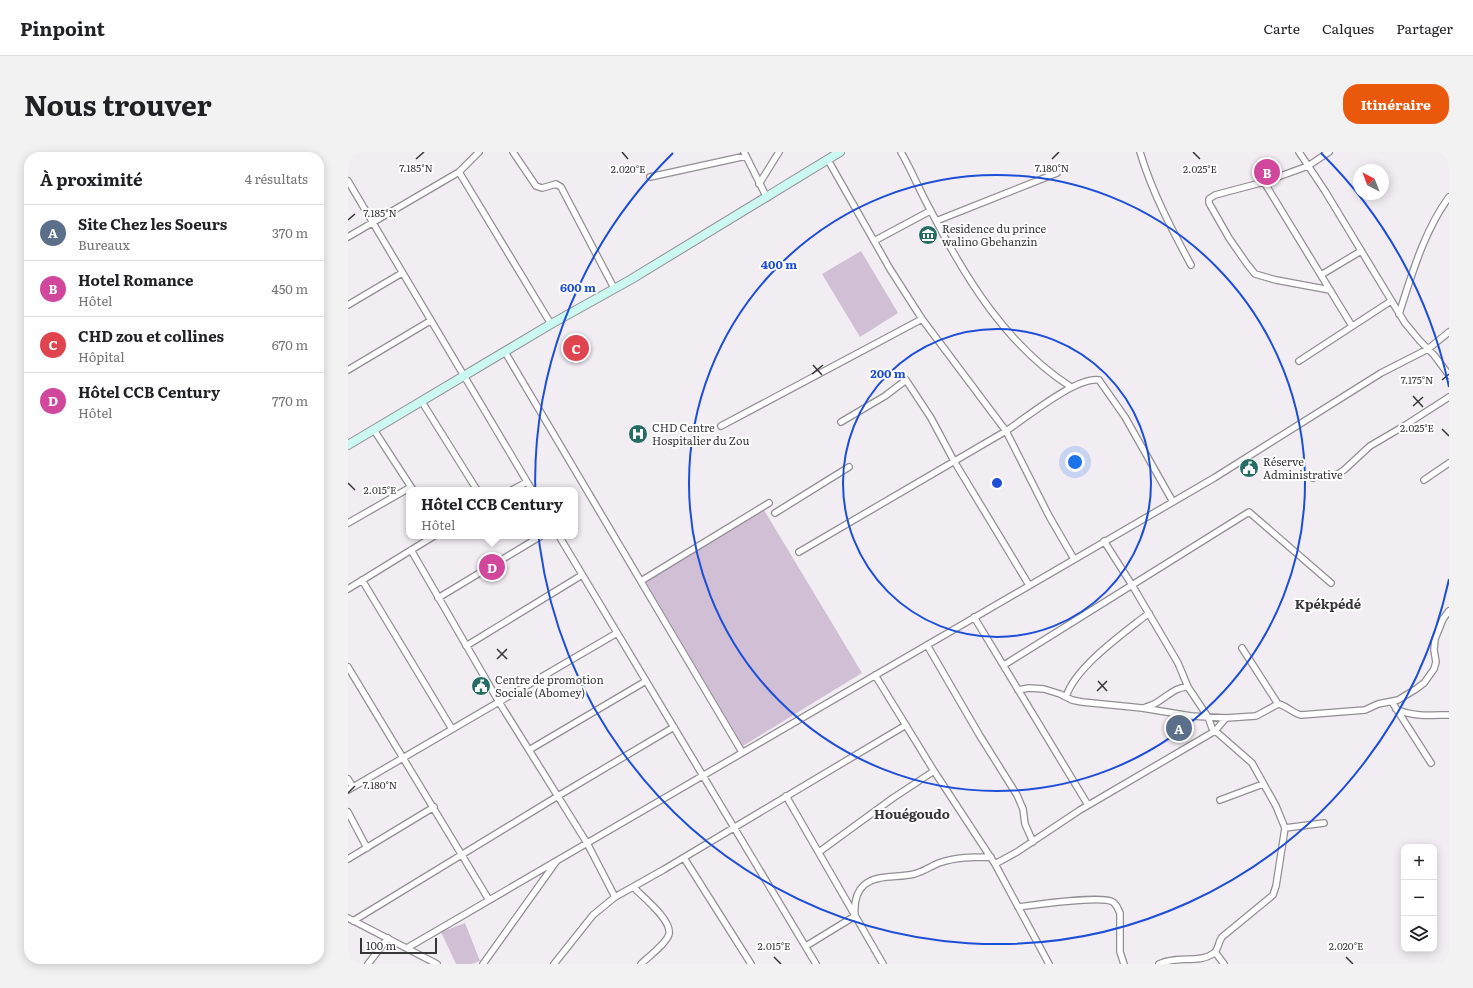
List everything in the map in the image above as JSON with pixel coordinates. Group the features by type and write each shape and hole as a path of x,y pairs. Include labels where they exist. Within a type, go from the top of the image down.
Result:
{"street":[{"path":"348,237 458,172 479,152"},
{"path":"513,152 536,186 542,188 556,184 561,187 614,288"},
{"path":"759,184 779,152"},
{"path":"348,445 767,198 840,152"},
{"path":"901,152 930,211 985,301 1008,332 1030,356 1053,376 1071,388"},
{"path":"1140,152 1154,192 1191,265"},
{"path":"1299,152 1362,251 1399,314 1412,332 1449,375"},
{"path":"1329,152 1308,166 1264,182 1215,195 1209,200 1209,203 1238,250 1255,274 1276,280 1330,290"},
{"path":"650,177 745,154 767,198"},
{"path":"828,160 874,241 922,319 1006,431 1049,516 1074,559"},
{"path":"458,172 551,324"},
{"path":"936,221 1058,173"},
{"path":"348,181 463,377 530,487"},
{"path":"1264,182 1352,326"},
{"path":"1399,314 1414,267 1441,208 1449,197"},
{"path":"874,241 930,211"},
{"path":"1321,275 1362,251"},
{"path":"348,305 402,273"},
{"path":"1299,361 1391,301"},
{"path":"721,426 922,319"},
{"path":"348,370 430,321"},
{"path":"407,948 1173,502 1269,444 1381,373 1428,349 1449,332"},
{"path":"505,352 742,752"},
{"path":"841,422 885,396 906,380 931,418 954,461 1029,585"},
{"path":"799,552 1006,431 1071,388 1092,380 1101,381 1125,418 1173,502"},
{"path":"1313,478 1320,475 1332,476 1338,474 1370,446 1449,397"},
{"path":"422,402 475,487"},
{"path":"374,430 411,487"},
{"path":"1424,480 1449,463"},
{"path":"775,513 850,467"},
{"path":"518,487 527,482"},
{"path":"348,524 406,492"},
{"path":"641,581 768,503"},
{"path":"1004,665 1249,512 1331,583"},
{"path":"348,589 429,539"},
{"path":"438,598 537,539"},
{"path":"561,539 816,964"},
{"path":"1104,542 1149,613 1178,663 1188,687 1208,717 1210,724 1215,731 1252,763 1276,806 1285,828 1274,892 1222,937 1219,940 1215,952 1207,958 1201,961 1172,960 1160,964"},
{"path":"411,550 499,702 587,843 616,897"},
{"path":"466,646 582,575"},
{"path":"362,580 452,729"},
{"path":"1242,648 1278,704 1283,705 1292,712 1301,715 1358,711 1383,703 1392,702 1416,690 1430,676 1436,662 1434,639 1449,611"},
{"path":"1066,697 1069,688 1083,670 1099,654 1149,613"},
{"path":"974,617 1088,805"},
{"path":"348,779 351,789 617,633"},
{"path":"927,645 980,736 1017,795 1023,809 1025,824 1033,842"},
{"path":"348,667 490,900"},
{"path":"875,675 934,771 995,864 1049,964"},
{"path":"529,750 646,681"},
{"path":"1142,708 1155,704 1175,690 1182,687 1188,687"},
{"path":"1018,690 1029,688 1044,689 1053,691 1072,700 1082,702 1142,708 1191,716 1226,718 1256,716 1278,704"},
{"path":"1392,702 1431,763"},
{"path":"1396,708 1402,712 1417,714 1449,715"},
{"path":"995,864 1033,842 1088,805 1215,731 1226,718"},
{"path":"554,964 593,915 616,897 906,725"},
{"path":"351,919 463,854 674,727"},
{"path":"819,852 893,798 934,771"},
{"path":"1220,800 1263,784"},
{"path":"786,796 883,964"},
{"path":"348,860 434,807"},
{"path":"348,812 367,848"},
{"path":"1285,828 1324,823"},
{"path":"855,916 855,899 861,888 870,881 915,874 950,859 971,857 991,858"},
{"path":"684,858 751,964"},
{"path":"483,964 558,860"},
{"path":"633,887 664,919 669,928 669,934 665,941 641,964"},
{"path":"1018,907 1075,901 1107,900 1113,902 1118,907 1120,913 1120,952 1124,964"},
{"path":"806,946 855,916"},
{"path":"351,919 437,964"},
{"path":"368,964 388,938"},
{"path":"1215,952 1224,964"}],"shaded area":[{"path":"861,251 898,313 860,337 822,274"},
{"path":"764,510 862,673 743,746 646,582"},
{"path":"465,923 480,961 472,964 456,964 441,932"}],"place":[{"name":"Hotel Romance","path":"1267,172"},
{"name":"Residence du prince walino Gbehanzin","path":"928,235"},
{"name":"CHD zou et collines","path":"576,348"},
{"name":"CHD Centre Hospitalier du Zou","path":"638,434"},
{"name":"Réserve Administrative","path":"1249,468"},
{"name":"Hôtel CCB Century","path":"492,567"},
{"name":"Centre de promotion Sociale (Abomey)","path":"481,686"},
{"name":"Site Chez les Soeurs","path":"1179,728"}],"district":[{"name":"Kpékpédé","path":"1328,604"},
{"name":"Houégoudo","path":"912,814"}]}
